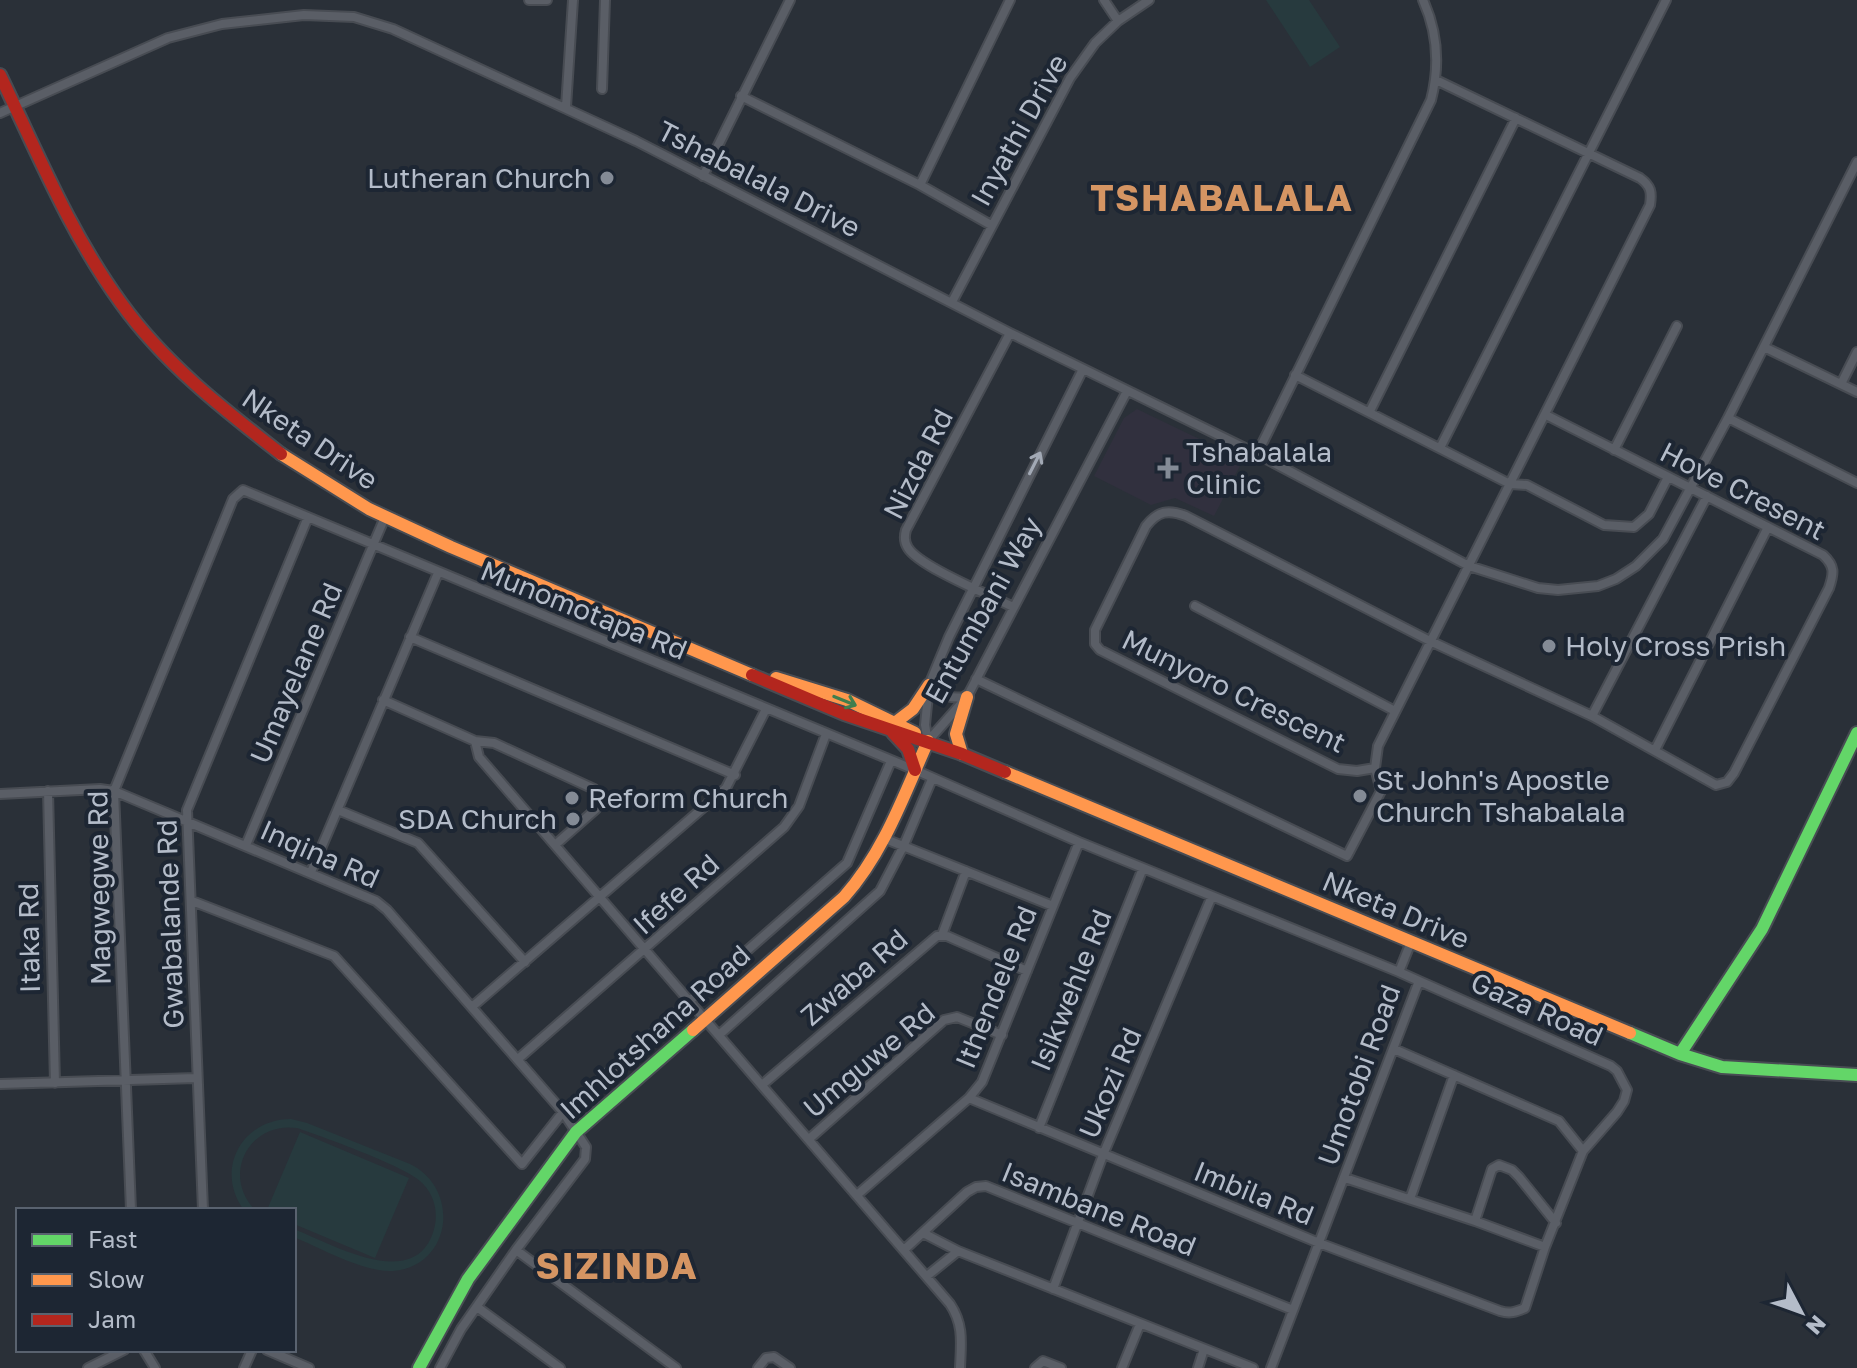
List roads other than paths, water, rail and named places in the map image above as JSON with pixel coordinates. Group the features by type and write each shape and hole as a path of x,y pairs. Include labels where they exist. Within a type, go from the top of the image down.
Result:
{"street":[{"path":"529,0 547,0"},
{"path":"566,107 573,0"},
{"path":"602,89 605,0"},
{"path":"703,176 790,0"},
{"path":"920,185 1010,0"},
{"path":"1104,0 1118,21"},
{"name":"Inyathi Drive","path":"952,302 1070,78 1095,43 1118,21 1149,0"},
{"path":"1257,454 1424,118 1436,80 1436,42 1423,0"},
{"path":"1440,448 1666,0"},
{"name":"Tshabalala Drive","path":"0,113 187,32 253,19 329,15 354,17 393,29 566,107 1010,333 1257,454 1469,566 1538,588 1558,590 1598,586 1636,566 1653,552 1728,418 1857,162"},
{"name":"Nketa Drive","path":"0,75 79,240 112,291 152,341 212,400 289,460 385,517 844,714 893,726 962,754 1680,1054 1722,1067 1857,1075"},
{"path":"976,679 1347,856 1381,791 1375,768 1378,746 1546,415 1650,205 1651,197 1646,182 1436,80"},
{"path":"741,96 920,185 991,225"},
{"path":"1370,411 1516,118"},
{"path":"1614,450 1677,326"},
{"name":"Nizda Rd","path":"973,586 920,560 906,546 904,538 1010,333"},
{"path":"1764,347 1857,392"},
{"path":"1841,384 1857,352"},
{"name":"Entumbani Way","path":"928,741 925,725 929,685 973,586 1083,369"},
{"path":"1295,375 1510,484 1527,485 1604,525 1634,527 1649,514 1668,477"},
{"name":"Entumbani Way","path":"928,741 967,697 1127,391"},
{"name":"Hove Cresent","path":"1430,641 1592,716 1716,785 1731,778 1822,601 1833,574 1832,563 1823,555 1546,415"},
{"path":"1728,418 1857,483"},
{"name":"Munomotapa Rd","path":"237,494 247,490 438,573 915,770 1079,842 1399,972"},
{"name":"Magwegwe Rd","path":"131,1208 114,791 237,494"},
{"path":"1592,716 1707,496"},
{"name":"Munyoro Crescent","path":"1375,768 1357,771 1338,769 1100,650 1095,644 1095,630 1146,526 1155,516 1173,511 1430,641"},
{"name":"Gwabalande Rd","path":"203,1208 187,821 190,799 308,517"},
{"name":"Umayelane Rd","path":"246,845 385,517"},
{"path":"1655,750 1768,527"},
{"path":"311,872 438,573"},
{"path":"973,586 1013,607"},
{"path":"1195,606 1395,711"},
{"path":"410,637 735,775"},
{"path":"915,770 910,752 893,726 913,709 929,685 950,698 967,697 956,734 962,754"},
{"path":"383,700 475,741 494,743 598,793 596,809 555,845"},
{"path":"473,1006 726,788 766,709"},
{"path":"1680,1054 1762,929 1857,733"},
{"name":"Ifefe Rd","path":"518,1059 646,950 793,816 826,734"},
{"path":"475,741 479,757 905,1249 959,1317 962,1333 960,1368"},
{"name":"Imhlotshana Road","path":"419,1368 468,1279 576,1132 853,888 868,868 928,741"},
{"path":"192,901 334,956 522,1164 563,1112 847,863 891,761"},
{"path":"719,1035 876,896 904,845 932,779"},
{"name":"Itaka Rd","path":"48,791 55,1083"},
{"name":"Inqina Rd","path":"0,794 114,791 311,872 384,906 473,1006 563,1112 576,1132"},
{"path":"338,810 418,843 525,962"},
{"path":"883,838 1053,906"},
{"name":"Ithendele Rd","path":"857,1195 969,1098 988,1070 1079,842"},
{"name":"Isikwehle Rd","path":"1039,1128 1143,868"},
{"path":"942,935 966,871"},
{"name":"Ukozi Rd","path":"1053,1289 1103,1155 1212,896"},
{"name":"Zwaba Rd","path":"762,1085 932,939 942,935 1027,971"},
{"name":"Umotobi Road","path":"1271,1368 1419,981 1399,972 1411,942"},
{"name":"Gaza Road","path":"1419,981 1617,1071 1627,1090 1624,1101 1583,1151"},
{"name":"Umguwe Rd","path":"809,1139 944,1020 957,1017 1002,1035"},
{"path":"1345,1178 1545,1247 1556,1223 1583,1151 1559,1121 1394,1049"},
{"path":"1410,1199 1454,1075"},
{"path":"0,1084 196,1078"},
{"name":"Imbila Rd","path":"969,1098 1319,1243 1500,1311 1509,1313 1525,1308 1545,1247"},
{"path":"440,1368 453,1342 516,1250 585,1159 586,1147 576,1132"},
{"path":"1475,1221 1492,1169 1499,1165 1519,1177 1556,1223"},
{"name":"Isambane Road","path":"905,1249 967,1192 986,1186 1293,1310"},
{"path":"923,1233 958,1251 1253,1368"},
{"path":"516,1250 676,1368"},
{"path":"927,1276 958,1251"},
{"path":"477,1307 560,1368"},
{"path":"1122,1368 1140,1324"},
{"path":"1198,1368 1204,1349"},
{"path":"88,1368 120,1352"},
{"path":"272,1352 309,1368"},
{"path":"758,1368 770,1357 790,1368"},
{"path":"1037,1365 1043,1361 1061,1368"}],"place":[{"name":"Lutheran Church","path":"607,178"},
{"name":"Tshabalala Clinic","path":"1168,468"},
{"name":"Holy Cross Prish","path":"1549,646"},
{"name":"St John's Apostle Church Tshabalala","path":"1360,796"},
{"name":"Reform Church","path":"572,798"},
{"name":"SDA Church","path":"573,819"}],"district":[{"name":"TSHABALALA","path":"1222,198"},
{"name":"SIZINDA","path":"617,1266"}]}
